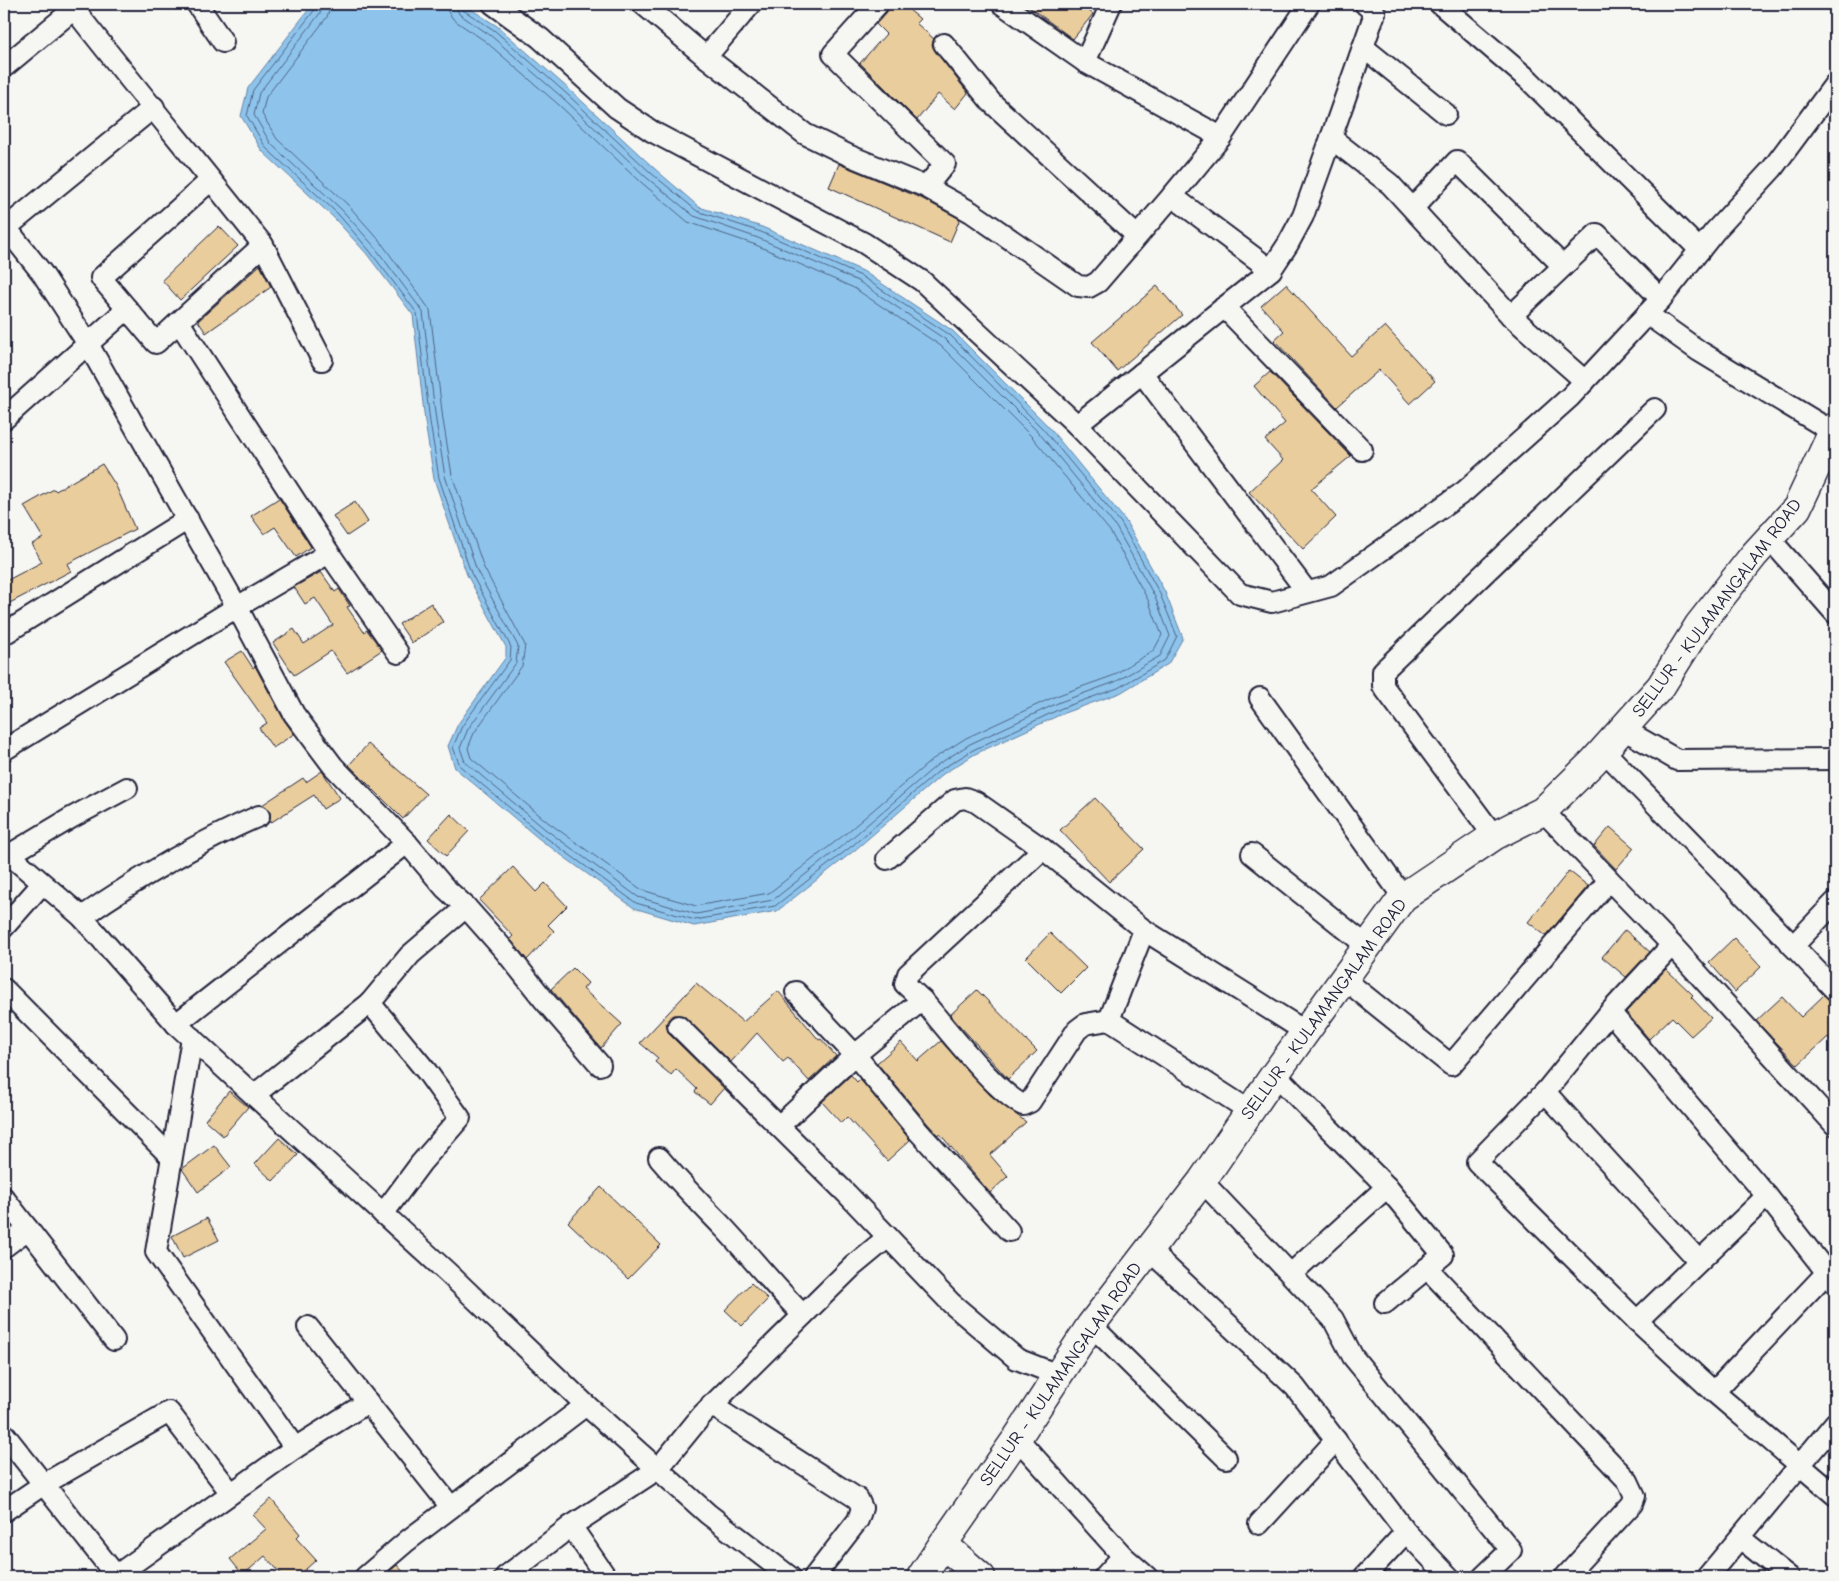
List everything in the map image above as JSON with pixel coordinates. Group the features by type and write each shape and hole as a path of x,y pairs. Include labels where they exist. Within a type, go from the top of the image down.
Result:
{"main road":[{"name":"SELLUR - KULAMANGALAM ROAD","path":"921,1577 1017,1438 1091,1325 1202,1181 1275,1074 1404,897 1494,836 1542,811 1604,750 1661,686 1699,625 1769,538 1797,508 1832,442"},
{"path":"943,1544 982,1577"}],"street":[{"path":"197,4 223,42"},
{"path":"493,4 540,38 617,108 652,132 864,243 922,281 1077,426 1240,594 1272,602 1330,586 1465,491 1570,397 1661,299 1700,250 1772,169 1835,84"},
{"path":"643,4 706,57 805,134 848,155 926,187 971,212 1078,286 1089,287 1098,282 1221,136 1310,4"},
{"path":"706,57 751,4"},
{"path":"878,4 833,54 945,164 926,187"},
{"path":"1002,4 1084,62 1221,136"},
{"path":"1084,62 1111,4"},
{"path":"1077,426 1270,270 1288,244 1303,216 1364,47 1374,13 1365,4"},
{"path":"1440,4 1529,80 1700,250"},
{"path":"4,67 72,6 263,245 322,360"},
{"path":"944,44 991,102 1137,236"},
{"path":"1364,47 1446,114"},
{"path":"154,107 5,226 42,273 88,344 237,606 294,714 333,766 466,908 600,1065"},
{"path":"1331,138 1390,184 1511,316 1585,381"},
{"path":"1412,208 1457,161 1563,266"},
{"path":"211,180 101,278 156,343 263,245"},
{"path":"1172,196 1270,270"},
{"path":"1511,316 1597,234 1661,299"},
{"path":"1224,307 1362,450"},
{"path":"4,419 127,309"},
{"path":"1647,314 1832,442"},
{"path":"179,322 328,553 398,652"},
{"path":"1142,373 1307,592"},
{"path":"1494,836 1383,686 1383,671 1655,409"},
{"path":"4,634 188,519"},
{"path":"1769,538 1835,613"},
{"path":"4,750 237,606 328,553"},
{"path":"1260,698 1404,897"},
{"path":"1623,729 1676,760 1835,758"},
{"path":"1604,750 1835,990"},
{"path":"127,788 6,853 82,917 176,1024 383,1214 586,1405 708,1514 790,1577"},
{"path":"887,859 954,800 965,798 976,802 1043,849 1144,930 1306,1032"},
{"path":"1542,811 1672,945 1835,1125"},
{"path":"82,917 222,832 259,816"},
{"path":"176,1024 407,843"},
{"path":"1043,849 908,974 905,979 905,984 922,1000 979,1066 1015,1101 1023,1105 1030,1102 1077,1030 1098,1022 1144,930"},
{"path":"1252,854 1367,946"},
{"path":"1344,979 1451,1065 1609,880"},
{"path":"4,927 42,884"},
{"path":"1793,946 1835,902"},
{"path":"254,1095 370,1003 410,955 466,908"},
{"path":"1672,945 1610,1012 1545,1092 1477,1162 1637,1321 1714,1392 1835,1494"},
{"path":"4,989 170,1156"},
{"path":"796,992 855,1055 918,1131 1009,1232"},
{"path":"779,1126 855,1055 922,1000"},
{"path":"370,1003 428,1072 460,1118 420,1163 383,1214"},
{"path":"1610,1012 1832,1273 1714,1392"},
{"path":"1098,1022 1250,1111"},
{"path":"678,1026 951,1302 1017,1359 1058,1374"},
{"path":"192,1038 170,1156 156,1252 296,1448"},
{"path":"1275,1074 1387,1187 1443,1255 1385,1303"},
{"path":"1545,1092 1699,1261"},
{"path":"659,1158 688,1193 725,1229 774,1286 803,1315"},
{"path":"1202,1181 1333,1320 1353,1357 1511,1550 1483,1577"},
{"path":"1291,1274 1387,1187"},
{"path":"1637,1321 1767,1196"},
{"path":"4,1198 114,1340"},
{"path":"4,1247 28,1230"},
{"path":"505,1577 571,1526 658,1469 711,1405 853,1266 888,1237"},
{"path":"1148,1249 1295,1387 1406,1532 1449,1577"},
{"path":"1427,1268 1628,1481 1636,1496 1632,1504 1565,1577"},
{"path":"1091,1325 1226,1458"},
{"path":"308,1327 451,1507"},
{"path":"4,1434 116,1577 296,1448 368,1402"},
{"path":"365,1577 451,1507 586,1405"},
{"path":"711,1405 858,1499 862,1508 858,1520 814,1577"},
{"path":"4,1511 44,1484 169,1412 232,1493"},
{"path":"1707,1577 1835,1423"},
{"path":"1017,1438 1123,1556 1147,1577"},
{"path":"1259,1524 1336,1440"},
{"path":"571,1526 606,1577"},
{"path":"1364,1577 1406,1532"},
{"path":"1740,1538 1789,1577"},
{"path":"1104,1577 1123,1556"}],"water":[{"path":"313,4 463,4 497,26 699,207 762,227 863,271 953,331 1047,425 1125,520 1165,592 1183,638 1168,664 1120,693 1064,713 975,754 943,774 855,850 777,911 694,926 634,908 538,838 455,768 448,746 458,724 506,657 506,647 467,575 434,479 425,422 413,315 366,253 334,218 262,151 241,116 248,88"}],"building":[{"path":"890,4 902,4 920,19 916,23 934,39 932,45 935,51 968,93 955,109 938,94 917,120 860,63 886,34 876,24 887,12"},
{"path":"1025,4 1080,4 1093,14 1073,39"},
{"path":"839,164 921,198 960,219 950,242 829,187"},
{"path":"219,226 238,246 180,300 162,280"},
{"path":"260,265 271,287 206,333 198,321"},
{"path":"1286,284 1351,356 1385,326 1435,381 1410,404 1379,370 1337,407 1274,340 1284,331 1261,306"},
{"path":"1157,286 1182,315 1117,371 1092,342"},
{"path":"1270,372 1351,456 1311,489 1336,517 1303,549 1249,492 1283,460 1265,440 1285,423 1254,386"},
{"path":"102,464 116,486 135,529 67,564 71,571 4,606 4,582 42,562 32,544 43,538 24,506 54,489 56,491"},
{"path":"279,498 311,547 296,557 275,527 264,534 251,516"},
{"path":"355,502 368,522 347,536 333,516"},
{"path":"321,572 335,592 339,589 350,606 347,607 364,632 367,630 382,650 347,673 331,651 294,675 273,643 294,629 304,644 333,625 315,598 305,604 294,587"},
{"path":"431,603 443,622 412,643 399,624"},
{"path":"242,651 253,668 255,666 284,720 294,734 273,748 259,728 267,723 224,662"},
{"path":"368,744 426,794 403,819 349,765"},
{"path":"322,771 340,798 323,809 314,795 270,823 270,812 262,805 303,778 306,782"},
{"path":"1095,798 1144,849 1109,882 1060,830"},
{"path":"451,814 469,831 446,856 428,839"},
{"path":"1610,827 1634,848 1616,869 1594,846"},
{"path":"513,867 536,892 545,883 567,906 548,925 554,931 527,960 510,939 513,936 479,900"},
{"path":"1569,871 1588,886 1546,936 1528,922"},
{"path":"1625,930 1650,952 1626,977 1602,957"},
{"path":"1050,933 1086,968 1061,993 1026,958"},
{"path":"1734,938 1761,967 1735,992 1709,962"},
{"path":"573,968 588,983 583,989 622,1024 601,1048 551,989"},
{"path":"1666,969 1693,995 1691,997 1711,1018 1691,1036 1672,1017 1649,1039 1626,1012"},
{"path":"696,983 743,1022 778,991 819,1040 821,1039 836,1056 809,1081 788,1058 783,1062 757,1033 731,1062 686,1018 674,1015 666,1023 669,1034 724,1088 710,1104 695,1092 697,1089 676,1069 671,1075 655,1062 658,1058 640,1043"},
{"path":"977,990 1037,1051 1008,1079 950,1015"},
{"path":"1824,995 1835,1002 1835,1045 1828,1037 1798,1065 1756,1021 1782,997 1801,1017"},
{"path":"941,1041 990,1095 1026,1122 990,1155 1008,1176 990,1193 940,1134 938,1135 927,1123 877,1063 901,1042 918,1061"},
{"path":"851,1075 857,1082 860,1079 910,1140 887,1161 847,1117 841,1123 822,1102"},
{"path":"229,1091 248,1107 223,1136 205,1120"},
{"path":"279,1138 298,1155 273,1181 255,1164"},
{"path":"214,1145 231,1167 198,1192 182,1169"},
{"path":"601,1187 661,1245 628,1279 568,1222"},
{"path":"207,1218 219,1240 183,1258 172,1236"},
{"path":"751,1283 768,1299 742,1326 725,1310"},
{"path":"271,1499 300,1534 296,1538 316,1560 297,1577 284,1577 265,1556 243,1575 230,1559 266,1529 253,1515"},
{"path":"397,1565 408,1577 383,1577"}]}
